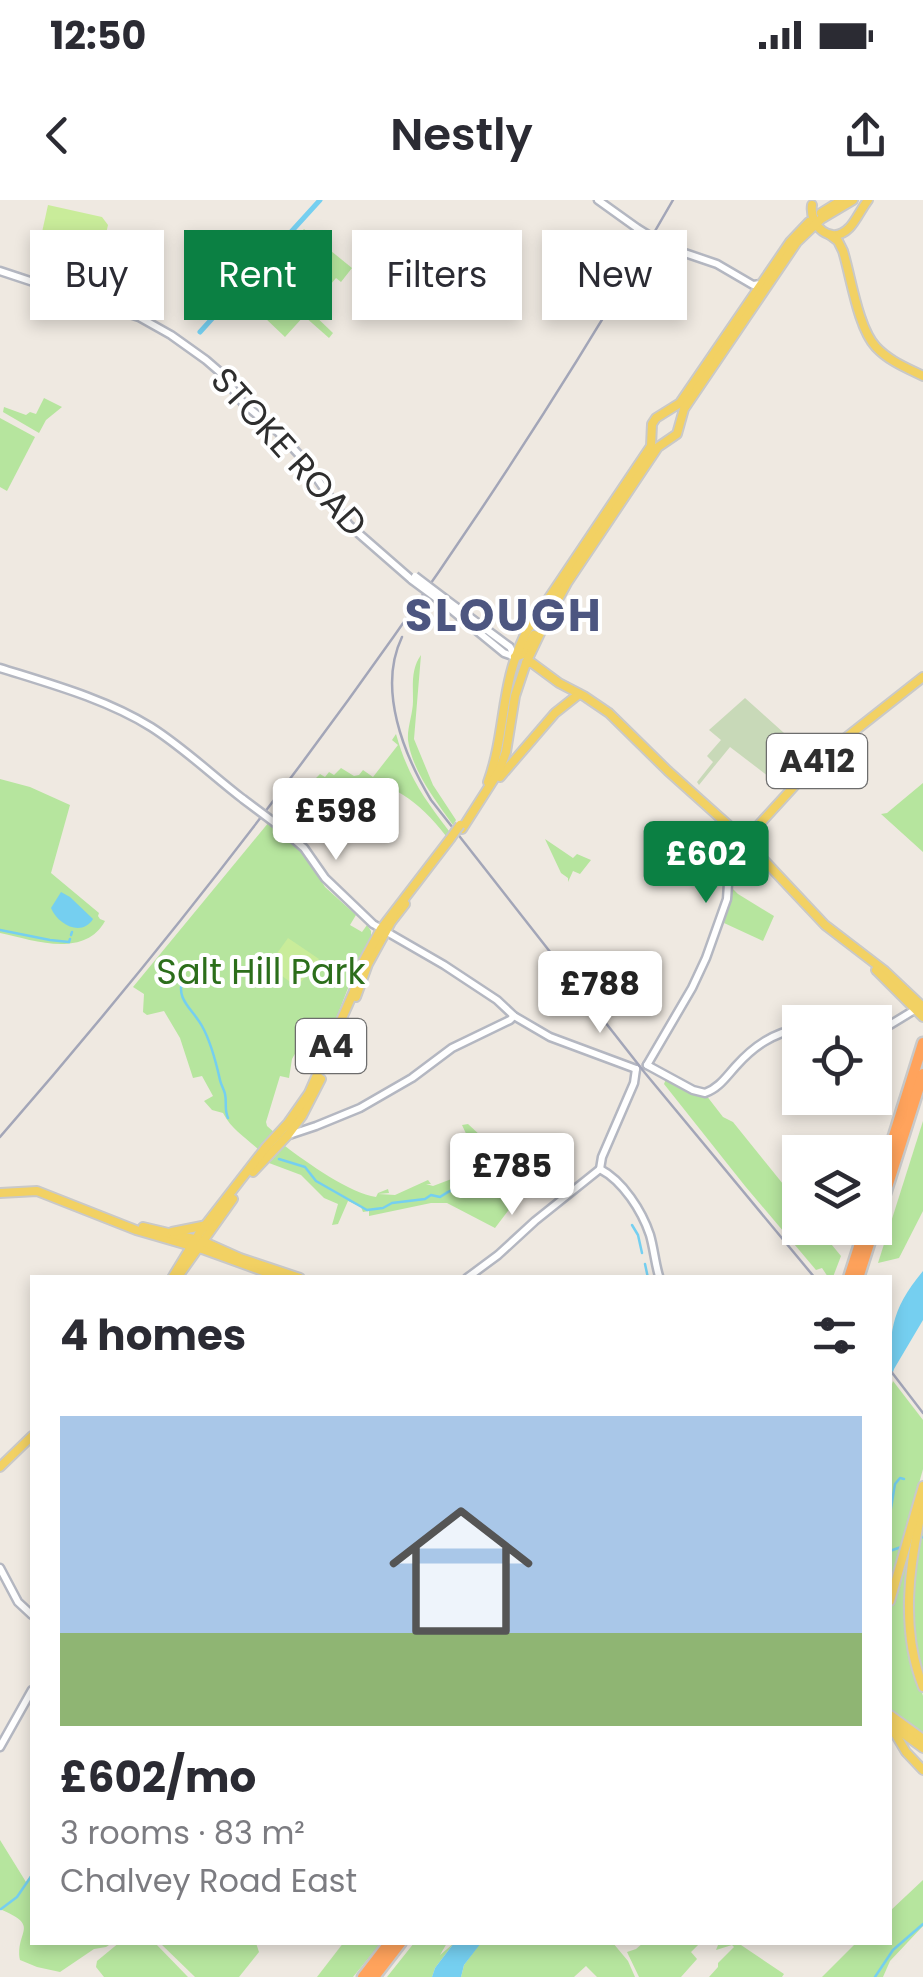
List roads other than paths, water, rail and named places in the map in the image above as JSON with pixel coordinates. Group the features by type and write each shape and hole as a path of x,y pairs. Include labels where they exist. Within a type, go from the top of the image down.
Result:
{"highway":[{"path":"892,1143 923,1044"},
{"path":"892,1172 923,1074"},
{"path":"850,1275 860,1245"},
{"path":"859,1275 869,1245"},
{"path":"363,1977 388,1945"},
{"path":"374,1977 399,1945"}],"main road":[{"path":"790,242 842,200"},
{"path":"520,752 502,751 511,709 534,644 567,583 655,451 677,434 684,408 783,263 813,222 854,200 858,209 854,221 842,234 806,232"},
{"path":"843,251 845,238 868,200"},
{"path":"813,203 813,222 843,251 866,334 888,357 923,376"},
{"path":"526,663 515,657 511,648 607,514 650,446 654,421 680,403 813,203"},
{"path":"753,292 762,289 783,263"},
{"path":"662,414 674,417 680,426"},
{"path":"652,431 667,441"},
{"path":"515,657 523,654 550,613"},
{"path":"534,644 541,670"},
{"name":"A4","path":"266,1154 301,1117 327,1066 383,930 491,786 502,751 508,683 515,657"},
{"path":"508,683 518,667 532,663 576,697 609,713 745,840 824,925 917,1005 923,1017"},
{"name":"A412","path":"745,840 819,760 923,677"},
{"path":"491,786 555,713 576,697"},
{"name":"A4","path":"461,827 489,782 502,751"},
{"name":"A4","path":"177,1275 192,1257 207,1224 301,1117"},
{"name":"A4","path":"175,1275 238,1189"},
{"path":"0,1193 37,1191 125,1225 197,1244"},
{"path":"224,1213 216,1236 228,1256"},
{"path":"168,1233 207,1224"},
{"path":"125,1225 168,1233 275,1275"},
{"path":"178,1242 184,1253 180,1264"},
{"path":"192,1257 228,1256 290,1275"},
{"path":"0,1467 30,1438"},
{"path":"892,1594 923,1486"},
{"path":"923,1505 910,1568 908,1610 923,1687"},
{"path":"892,1717 923,1740"},
{"path":"892,1725 923,1748"},
{"path":"892,1728 906,1752 923,1770"}],"street":[{"path":"598,200 636,228 676,250 716,264 754,286 764,281"},
{"name":"STOKE ROAD","path":"0,271 144,320 206,360 243,403 305,461 348,525 444,602 511,648"},
{"path":"737,277 753,292"},
{"path":"0,668 133,717 163,735 304,848 338,892 383,930 444,965 550,1037 636,1069 651,1068 705,1093 719,1086 752,1050 782,1033"},
{"path":"651,1068 706,958 727,899 729,869 745,840"},
{"path":"892,1023 917,1005"},
{"path":"288,1135 360,1108 412,1078 452,1048 514,1016"},
{"path":"471,1275 600,1170 636,1069"},
{"path":"301,1117 316,1126"},
{"path":"301,1117 304,1131"},
{"path":"600,1170 616,1181 639,1212 660,1275"},
{"path":"0,1568 18,1602 30,1613"},
{"path":"0,1747 30,1694"}],"water":[{"path":"61,892 93,919 88,924 70,927 54,914 51,908"},
{"path":"923,1271 923,1320 892,1376 894,1324"},
{"path":"452,1945 479,1945 464,1965 461,1977 432,1977"}],"waterway":[{"path":"200,332 320,200"},
{"path":"0,930 50,940 70,939"},
{"path":"159,967 168,966 183,977 181,992 211,1045 228,1118"},
{"path":"279,1159 305,1167 316,1181 367,1210 431,1195 440,1197 470,1183 505,1178 527,1176 541,1184 567,1188"},
{"path":"632,1225 642,1253"},
{"path":"645,1264 647,1275"},
{"path":"892,1502 895,1484 904,1479"},
{"path":"892,1550 901,1547"},
{"path":"1,1909 17,1897 30,1878"},
{"path":"875,1977 893,1950 923,1924"}],"railway":[{"path":"0,1137 185,915 359,685 522,446 673,200"},
{"path":"402,637 395,657 393,700 403,742 431,800 645,1073 813,1275"},
{"path":"892,1373 923,1413"}],"district":[{"name":"SLOUGH","path":"504,615"}],"park label":[{"name":"Salt Hill Park","path":"261,972"}]}
